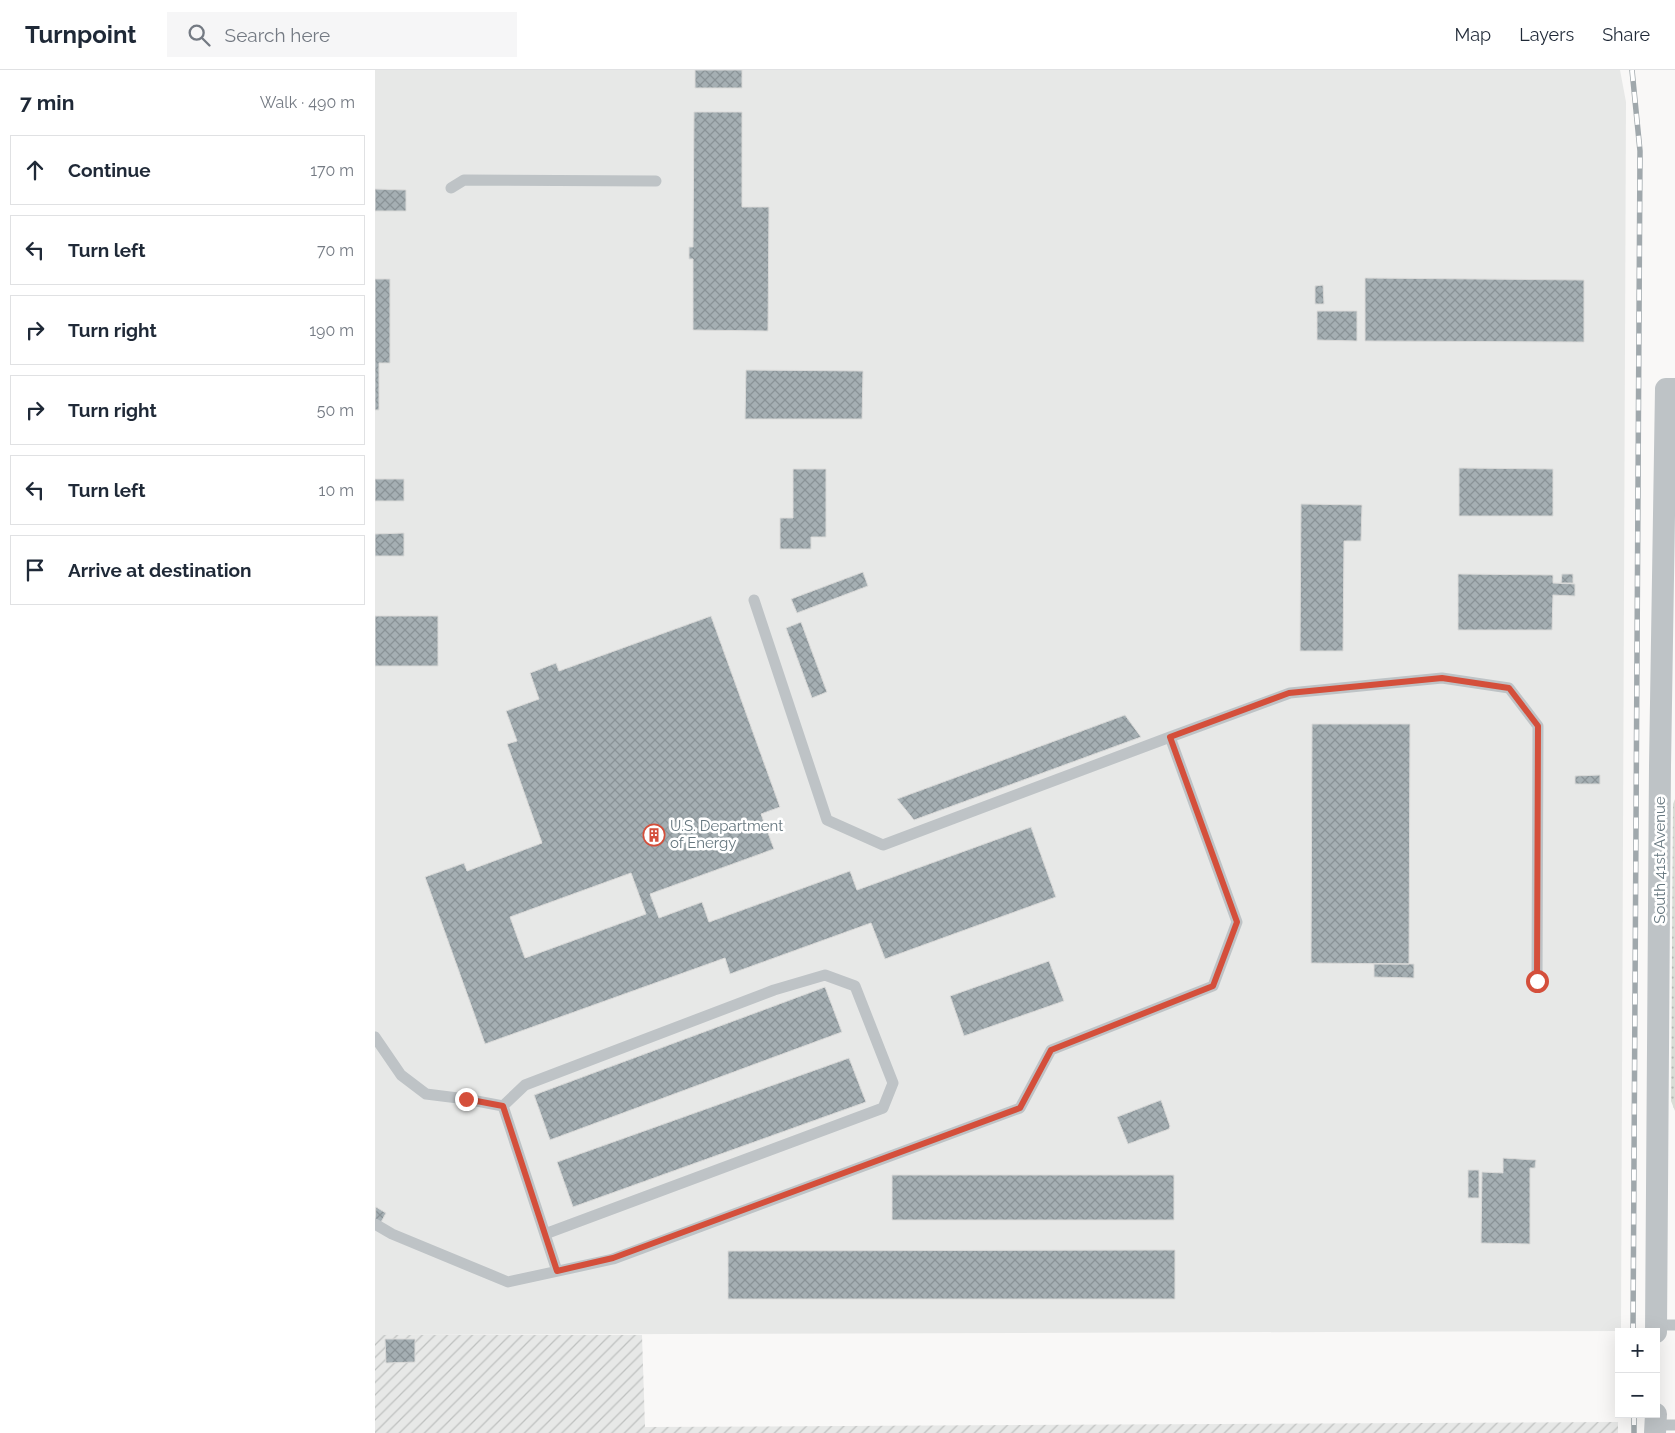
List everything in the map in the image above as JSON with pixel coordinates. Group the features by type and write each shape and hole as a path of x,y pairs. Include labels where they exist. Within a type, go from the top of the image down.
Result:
{"street":[{"name":"South 41st Avenue","path":"1663,1327 1667,1134 1671,389"}],"lane":[{"path":"451,188 464,180 656,181"},
{"path":"754,600 827,820 883,845 1289,693 1442,678 1509,688 1538,726 1537,981"},
{"path":"375,1224 392,1234 508,1282 613,1258 1020,1108 1051,1050 1213,986 1237,922 1170,737"},
{"path":"503,1106 525,1085 774,990 825,975 855,986 893,1083 883,1108 545,1234"},
{"path":"375,1037 401,1075 426,1094 503,1106"},
{"path":"503,1106 557,1271"}],"shaded area":[{"path":"375,70 1620,70 1626,102 1621,1328 1615,1328 1615,1331 375,1335"},
{"path":"1675,799 1675,1111 1671,1101 1673,804"},
{"path":"375,1335 642,1335 645,1427 1618,1422 1618,1433 375,1433"}],"building":[{"path":"695,70 742,70 742,88 695,88"},
{"path":"694,112 742,112 742,207 769,207 768,331 693,330 693,259 689,259 689,247 693,247"},
{"path":"375,189 406,190 406,211 375,211"},
{"path":"1365,278 1584,280 1584,342 1365,341"},
{"path":"375,279 390,279 390,363 379,363 379,410 375,410"},
{"path":"1323,285 1324,304 1315,304 1315,286"},
{"path":"1317,311 1357,311 1357,341 1317,340"},
{"path":"746,370 863,371 862,419 745,419"},
{"path":"1459,468 1553,469 1553,516 1459,516"},
{"path":"793,469 826,469 826,537 811,537 811,549 780,549 780,518 793,518"},
{"path":"375,479 404,479 404,501 375,501"},
{"path":"1301,504 1362,505 1361,541 1344,541 1343,651 1300,651"},
{"path":"404,533 404,556 375,556 375,534"},
{"path":"863,572 868,586 797,613 791,599"},
{"path":"1458,574 1553,575 1553,583 1575,584 1575,596 1553,595 1552,630 1458,630"},
{"path":"1562,574 1573,574 1573,583 1561,583"},
{"path":"375,616 438,616 438,666 375,666"},
{"name":"U.S. Department of Energy","path":"711,616 780,807 761,814 774,849 650,894 659,918 702,902 709,922 850,871 857,890 1031,827 1056,897 885,959 871,923 730,974 725,958 485,1044 425,877 464,863 467,871 542,843 507,744 517,741 506,711 539,699 530,673 556,663 559,671","holes":["631,873 646,914 525,958 510,917"]},
{"path":"801,622 827,692 812,698 786,628"},
{"path":"1125,715 1141,737 914,820 897,799"},
{"path":"1312,724 1410,724 1409,964 1311,963"},
{"path":"1600,775 1600,784 1575,784 1575,776"},
{"path":"1049,961 1064,1001 964,1036 950,996"},
{"path":"1374,964 1414,964 1414,978 1374,977"},
{"path":"825,987 842,1032 550,1140 534,1095"},
{"path":"849,1058 866,1102 573,1207 557,1162"},
{"path":"1161,1100 1170,1126 1169,1129 1128,1144 1117,1117"},
{"path":"1503,1158 1536,1160 1535,1168 1530,1168 1530,1244 1481,1243 1482,1172 1503,1173"},
{"path":"1468,1170 1479,1170 1479,1198 1468,1198"},
{"path":"892,1175 1174,1175 1174,1220 892,1220"},
{"path":"376,1207 386,1213 380,1224 375,1221"},
{"path":"1175,1250 1175,1299 728,1299 728,1251"},
{"path":"385,1339 415,1339 415,1362 386,1363"}],"railway":[{"path":"1632,70 1640,151 1633,1328"},
{"path":"1634,1418 1634,1433"}],"place":[{"name":"U.S. Department of Energy","path":"654,835"}],"route":[{"path":"466,1099 503,1106 557,1271 613,1258 1020,1108 1051,1050 1213,986 1237,922 1170,737 1289,693 1442,678 1509,688 1538,726 1537,981"}]}
